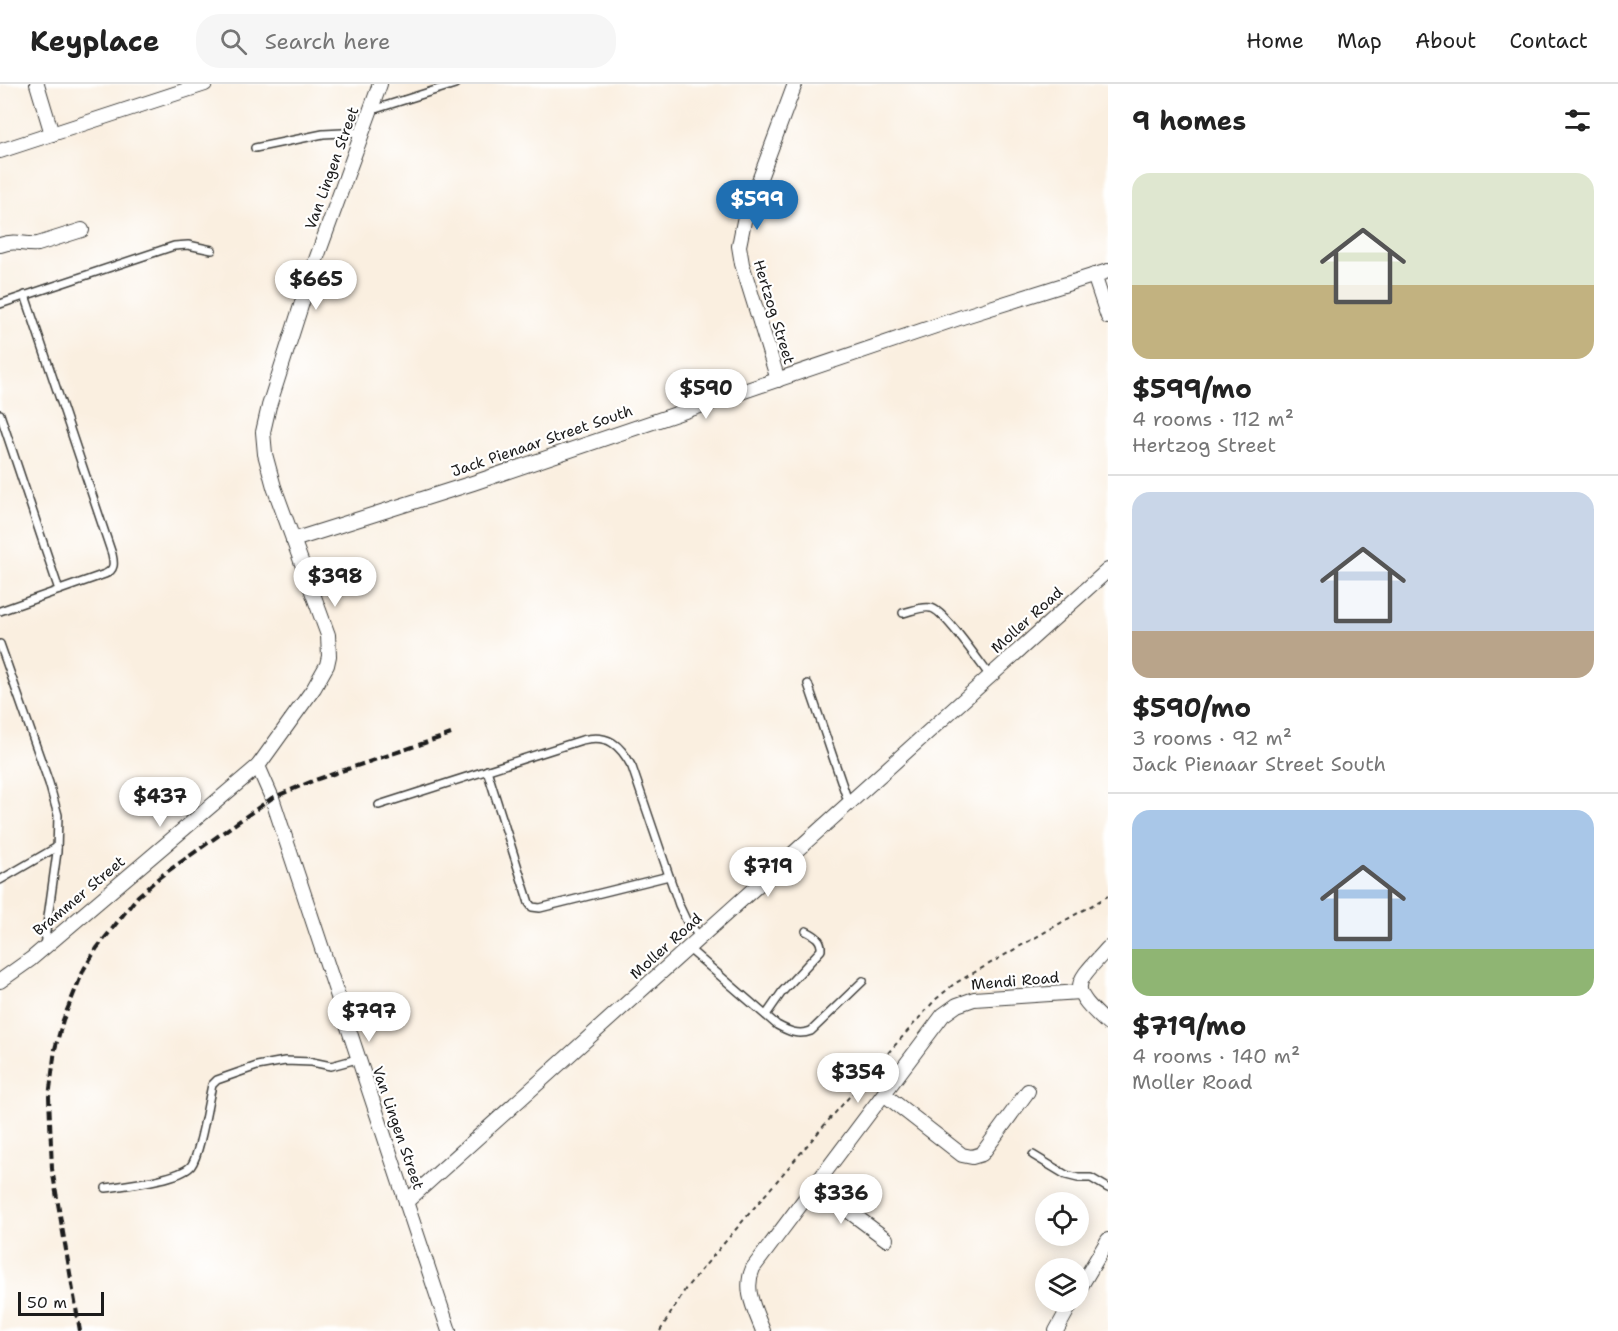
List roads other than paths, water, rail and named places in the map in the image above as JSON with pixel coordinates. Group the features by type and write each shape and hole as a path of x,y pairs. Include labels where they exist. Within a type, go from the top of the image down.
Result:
{"street":[{"path":"37,84 52,134"},
{"path":"0,152 205,84"},
{"name":"Van Lingen Street","path":"322,675 329,656 328,635 269,470 263,432 269,406 314,268 380,84"},
{"name":"Hertzog Street","path":"778,380 742,264 739,246 744,221 795,84"},
{"path":"0,245 15,241 38,244 82,230"},
{"name":"Jack Pienaar Street South","path":"294,540 472,483 962,317 1108,271"},
{"path":"1094,275 1108,317"},
{"name":"Moller Road","path":"406,1202 1108,570"},
{"name":"Brammer Street","path":"0,981 43,948 258,766 322,675"},
{"name":"Van Lingen Street","path":"258,766 272,798 449,1331"},
{"path":"1108,948 1083,975 1080,982 1080,992 1086,1004 1108,1024"},
{"name":"Mendi Road","path":"763,1331 748,1290 750,1274 757,1261 944,1015 957,1005 974,999 1080,992"},
{"path":"885,1095 962,1155 972,1157 982,1154 1028,1091"},
{"path":"815,1186 886,1239"},
{"path":"1089,1272 1108,1240"},
{"path":"1056,1331 1066,1312"}],"lane":[{"path":"370,111 455,84"},
{"path":"255,148 322,134 362,132"},
{"path":"0,304 174,246 188,245 212,250"},
{"path":"0,611 110,572 114,564 25,295"},
{"path":"0,414 58,590"},
{"path":"903,614 920,608 933,608 944,616 990,676"},
{"path":"0,644 58,815 57,848 43,948"},
{"path":"808,684 849,804"},
{"path":"379,805 593,737 613,743 619,747 632,767 682,914 700,937"},
{"path":"487,770 532,907 540,908 669,876"},
{"path":"0,880 57,848"},
{"path":"766,1016 782,992 821,950 819,940 806,931"},
{"path":"688,948 766,1016 793,1032 811,1031 863,981"},
{"path":"106,1188 144,1183 189,1167 196,1155 212,1085 217,1080 257,1066 285,1061 312,1062 331,1066 357,1059"},
{"path":"1033,1155 1066,1175 1091,1178 1108,1188"}],"railway":[{"path":"80,1331 52,1169 49,1097 55,1049 63,1020 84,969 97,948 138,896 161,876 272,798 315,780 451,734"}]}
